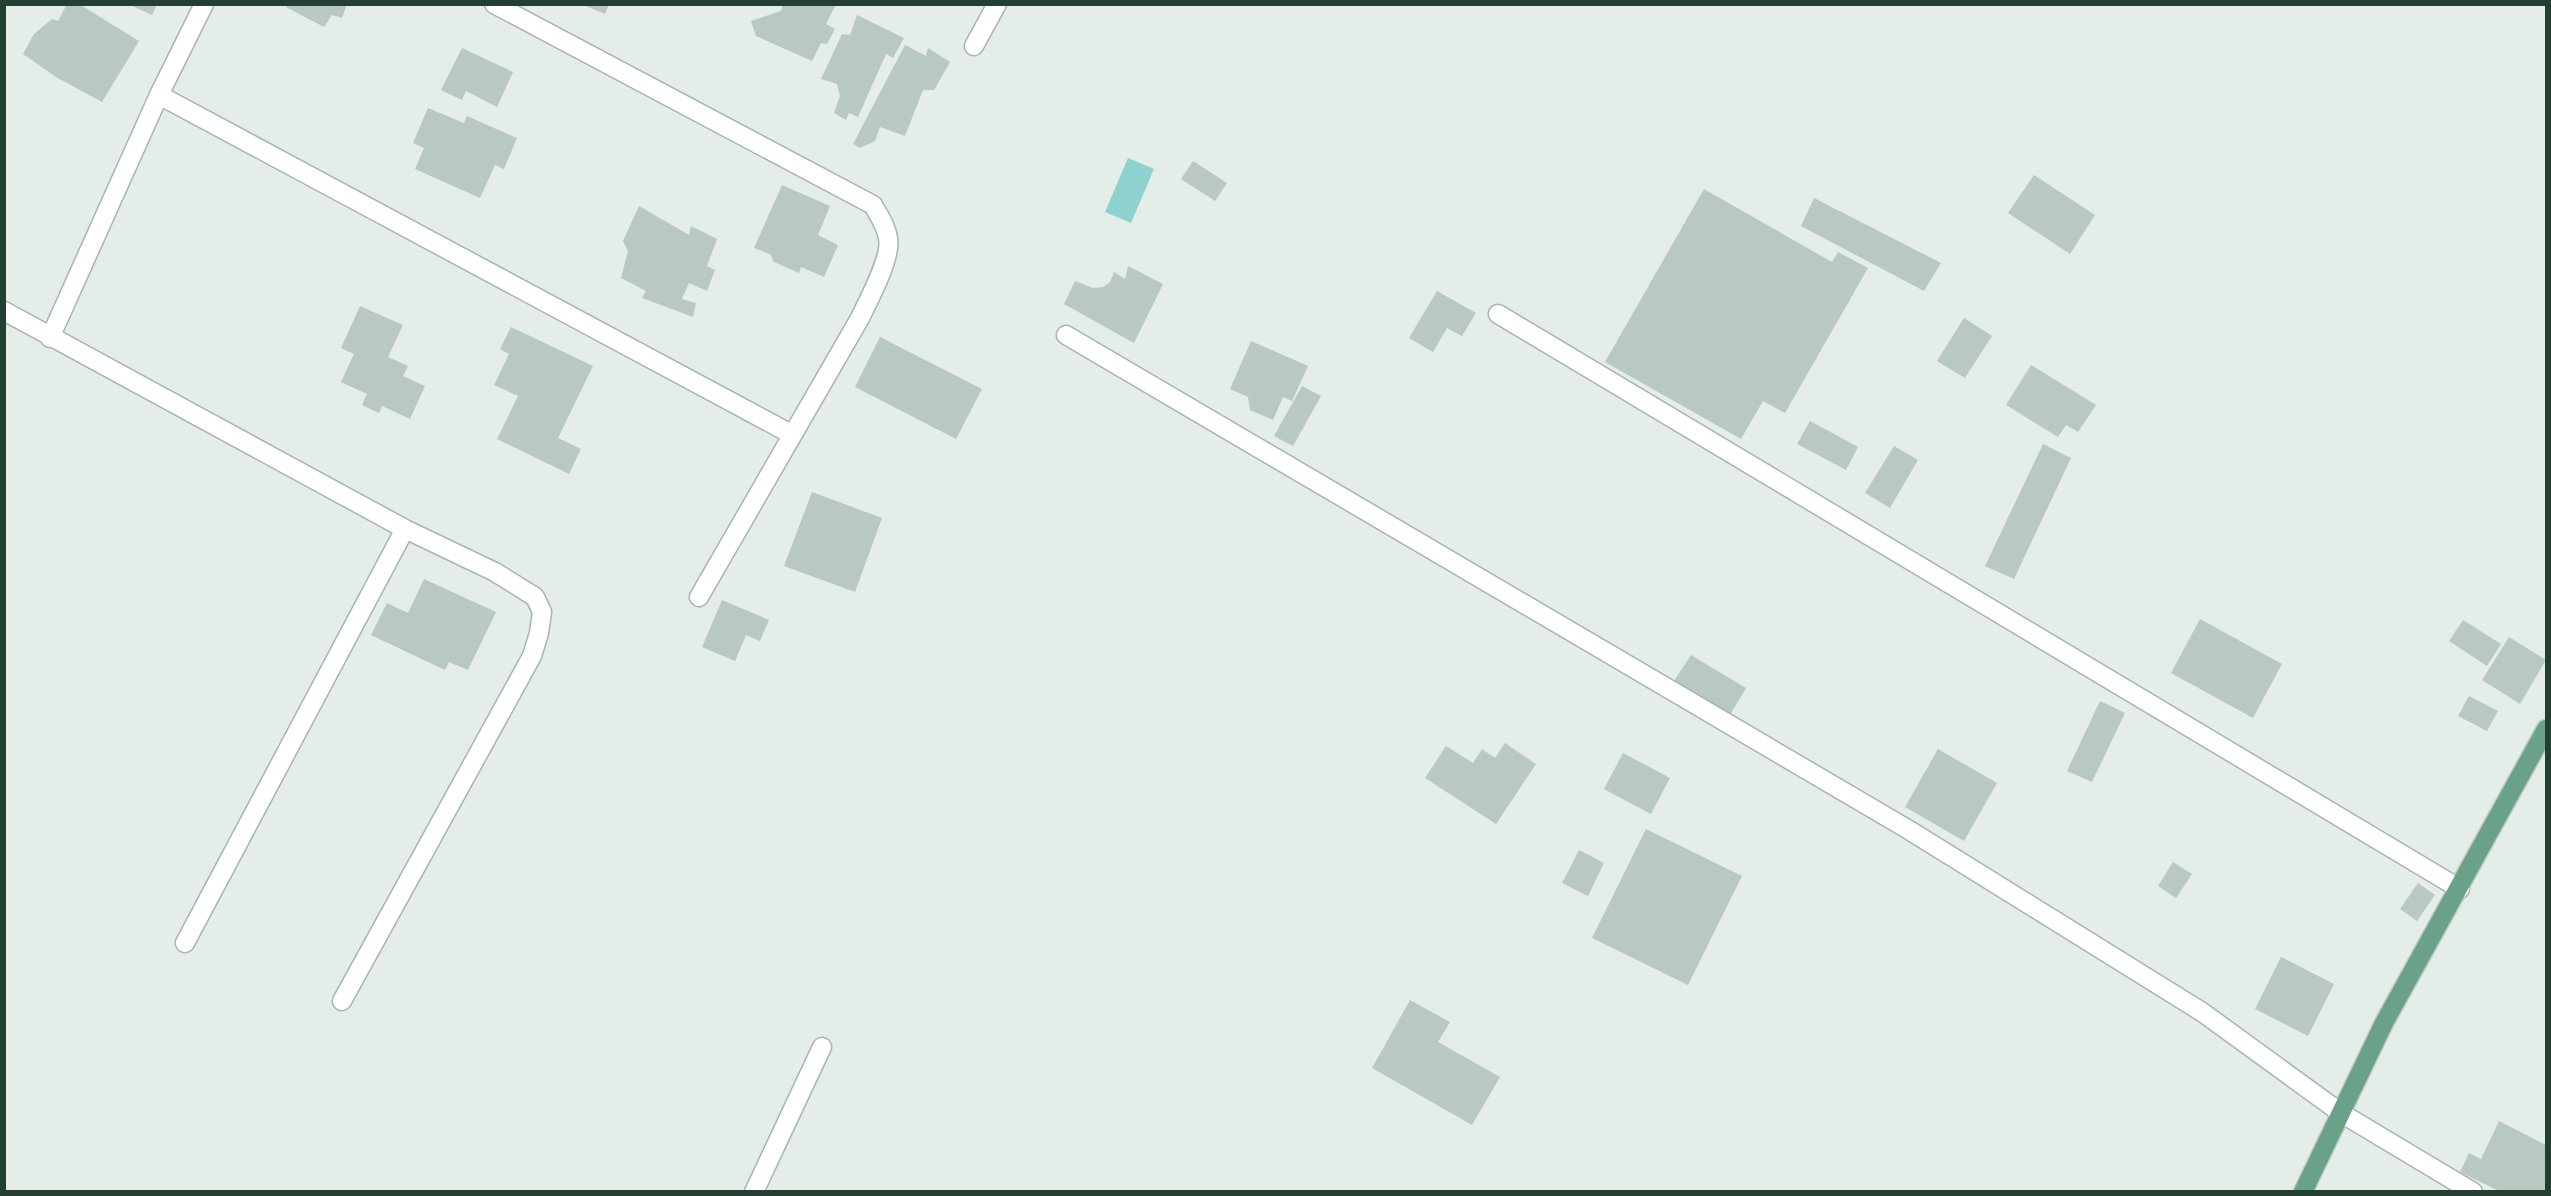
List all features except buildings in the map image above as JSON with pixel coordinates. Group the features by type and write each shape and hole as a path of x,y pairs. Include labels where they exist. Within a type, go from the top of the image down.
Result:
{"main road":[{"path":"2303,1191 2384,1023 2547,729"}],"street":[{"path":"51,338 159,95 204,4"},
{"path":"494,4 873,205 885,224 889,241 881,273 860,318 699,597"},
{"path":"974,46 998,4"},
{"path":"159,95 791,434"},
{"path":"4,311 405,529 495,572 535,597 542,612 532,656 342,1001"},
{"path":"1498,314 2460,889"},
{"path":"1066,335 1909,830 2202,1012 2341,1113 2473,1191"},
{"path":"185,943 405,529"},
{"path":"754,1191 822,1047"}],"water":[{"path":"1128,158 1154,169 1131,223 1105,212"}]}
